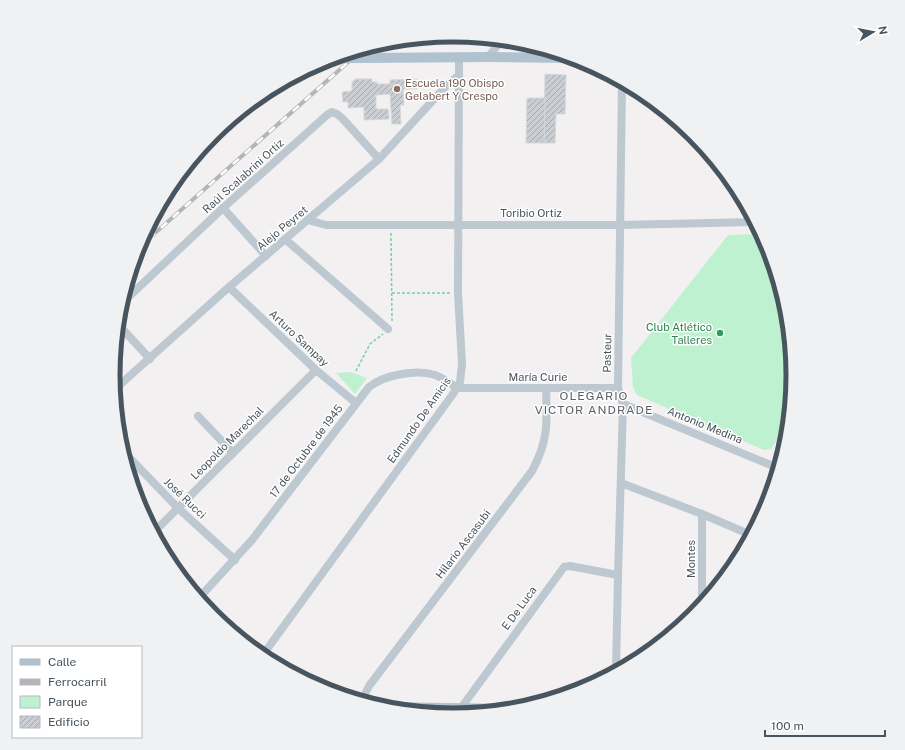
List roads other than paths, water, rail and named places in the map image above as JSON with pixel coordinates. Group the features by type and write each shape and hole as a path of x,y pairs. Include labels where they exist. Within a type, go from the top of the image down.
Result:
{"main road":[{"path":"351,58 553,58"}],"street":[{"path":"488,57 498,45"},
{"name":"Edmundo De Amicis","path":"266,651 457,388 462,374 458,293 459,57"},
{"name":"Alejo Peyret","path":"120,385 229,287 379,159 447,85 458,76"},
{"name":"Pasteur","path":"616,665 623,404 618,388 622,89"},
{"name":"Raúl Scalabrini Ortiz","path":"129,296 223,208 332,112 342,118 379,159"},
{"path":"223,208 266,256"},
{"name":"Toribio Ortiz","path":"308,220 326,225 620,225 748,222"},
{"path":"285,239 388,328"},
{"name":"Arturo Sampay","path":"229,287 316,370 356,403"},
{"path":"123,329 150,359"},
{"name":"Leopoldo Marechal","path":"157,529 316,370"},
{"name":"17 de Octubre de 1945","path":"202,594 252,540 369,387 376,382 394,375 428,374 436,376 457,388"},
{"name":"María Curie","path":"457,388 618,388"},
{"name":"Hilario Ascasubi","path":"364,696 369,686 536,464 544,446 547,424 546,388"},
{"name":"Antonio Medina","path":"623,404 773,466"},
{"path":"198,416 233,453"},
{"name":"José Rucci","path":"130,459 178,508 235,560"},
{"path":"621,483 746,532"},
{"name":"Montes","path":"702,514 702,596"},
{"name":"E De Luca","path":"461,708 564,567 577,567 618,575"}],"railway":[{"path":"150,238 354,57"}],"place":[{"name":"Escuela 190 Obispo Gelabert Y Crespo","path":"397,89"},
{"name":"Club Atlético Talleres","path":"720,333"}],"district":[{"name":"OLEGARIO VICTOR ANDRADE","path":"594,403"}]}
